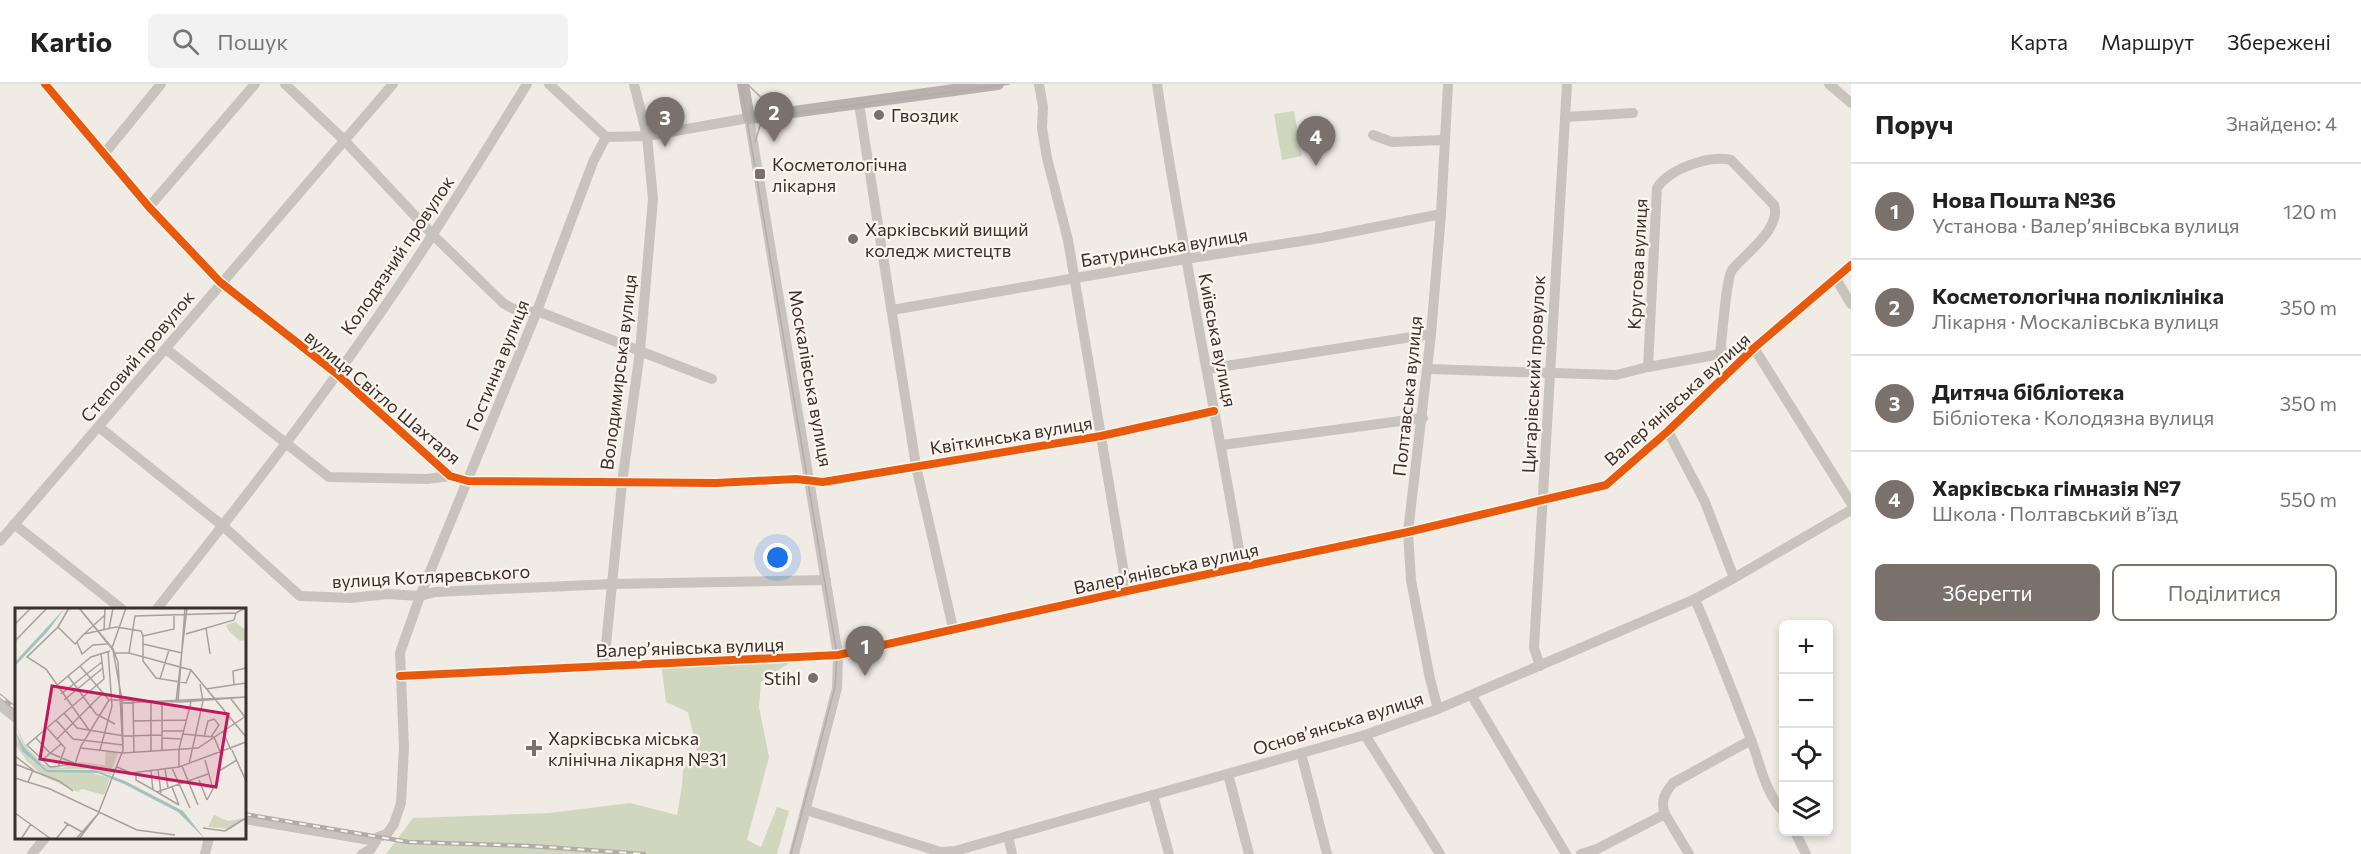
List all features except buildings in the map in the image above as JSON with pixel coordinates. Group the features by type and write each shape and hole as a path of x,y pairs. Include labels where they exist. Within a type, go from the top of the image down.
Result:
{"main road":[{"name":"Москалівська вулиця","path":"743,84 749,118"},
{"path":"749,118 998,84"}],"street":[{"name":"вулиця Світло Шахтаря","path":"45,84 149,207 220,282 337,374 450,476 468,481 717,483 796,478 811,482"},
{"path":"104,154 161,84"},
{"path":"149,207 255,84"},
{"path":"285,84 343,139 433,235 503,303 517,312 526,314 537,311 712,379"},
{"name":"Степовий провулок","path":"0,541 166,349 220,282 393,84"},
{"name":"Колодязний провулок","path":"157,608 223,526 337,374 433,235 527,84"},
{"path":"549,84 606,137 647,136 749,118"},
{"name":"Володимирська вулиця","path":"604,665 622,483 639,351 653,199 647,136 634,84"},
{"path":"1040,84 1044,138 1068,240 1127,591"},
{"name":"Київська вулиця","path":"1157,84 1185,259 1222,446 1242,567"},
{"name":"Полтавська вулиця","path":"1438,710 1411,580 1408,532 1428,369 1441,214 1448,84"},
{"name":"Цигарівський провулок","path":"1540,666 1534,648 1567,84"},
{"path":"1829,84 1851,103"},
{"path":"859,104 916,466 953,628"},
{"path":"1565,117 1633,113"},
{"name":"Москалівська вулиця","path":"749,118 838,654 837,685 794,854"},
{"path":"1373,135 1392,142 1444,140"},
{"name":"Гостинна вулиця","path":"362,854 378,837 387,834 394,824 401,802 404,747 400,653 420,596 537,311 593,162 606,137"},
{"name":"Кругова вулиця","path":"1648,367 1657,188 1662,179 1672,171 1722,158 1731,160 1774,206 1776,212 1763,237 1730,272 1720,354"},
{"name":"Батуринська вулиця","path":"892,310 1185,259 1321,238 1441,214"},
{"name":"Валер’янівська вулиця","path":"400,676 838,654 1408,532 1606,485 1668,431 1754,348 1851,265"},
{"path":"1836,279 1851,304"},
{"path":"1207,369 1431,334"},
{"path":"1428,369 1616,375 1754,348 1851,503"},
{"path":"166,349 329,477 427,479 450,476"},
{"name":"Квіткинська вулиця","path":"811,482 823,482 1101,436 1214,411"},
{"path":"1222,446 1423,418"},
{"name":"вулиця Котляревського","path":"99,427 223,526 300,596 351,598 388,594 420,596 435,592 612,584 826,580"},
{"path":"1668,431 1705,502 1734,578"},
{"name":"Основ’янська вулиця","path":"806,810 941,852 956,851 1365,735 1472,696 1695,598 1851,510"},
{"path":"14,524 122,608"},
{"path":"1695,598 1761,770 1779,806"},
{"path":"1472,696 1566,854"},
{"path":"0,705 15,717"},
{"path":"1365,735 1440,854"},
{"path":"1689,854 1665,814 1662,803 1664,794 1673,783 1751,740"},
{"path":"1300,753 1327,854"},
{"path":"1228,774 1249,854"},
{"path":"1153,795 1169,854"},
{"path":"1581,854 1597,849 1665,814"},
{"path":"246,819 375,842"},
{"path":"1008,836 1012,854"},
{"path":"1797,836 1806,854"},
{"path":"32,854 43,839"},
{"path":"205,854 209,839"}],"green space":[{"path":"1294,111 1302,156 1282,160 1274,114"},
{"path":"751,659 789,663 761,682 759,707 769,757 747,840 761,847 777,807 789,811 777,854 386,854 413,818 549,813 630,803 677,815 683,770 697,751 688,712 666,702 661,663"}],"tram line":[{"path":"741,84 837,655 835,687 791,854"},
{"path":"747,84 766,102 791,112"},
{"path":"755,142 760,126 775,116 1009,84"}],"railway":[{"path":"0,696 15,708"},
{"path":"246,814 408,842 530,846 644,854"}],"cycle path":[{"path":"45,84 149,207 220,282 337,374 450,476 468,481 716,483 796,479 823,482 1101,436 1214,411"},
{"path":"400,676 838,655 1408,532 1606,485 1668,431 1754,348 1851,265"}],"place":[{"name":"Гвоздик","path":"879,115"},
{"name":"Косметологічна поліклініка","path":"774,142"},
{"name":"Дитяча бібліотека","path":"665,147"},
{"name":"Харківська гімназія №7","path":"1316,166"},
{"name":"Косметологічна лікарня","path":"760,174"},
{"name":"Харківський вищий коледж мистецтв","path":"853,239"},
{"name":"Нова Пошта №36","path":"865,676"},
{"name":"Stihl","path":"813,678"},
{"name":"Харківська міська клінічна лікарня №31","path":"534,748"}]}
